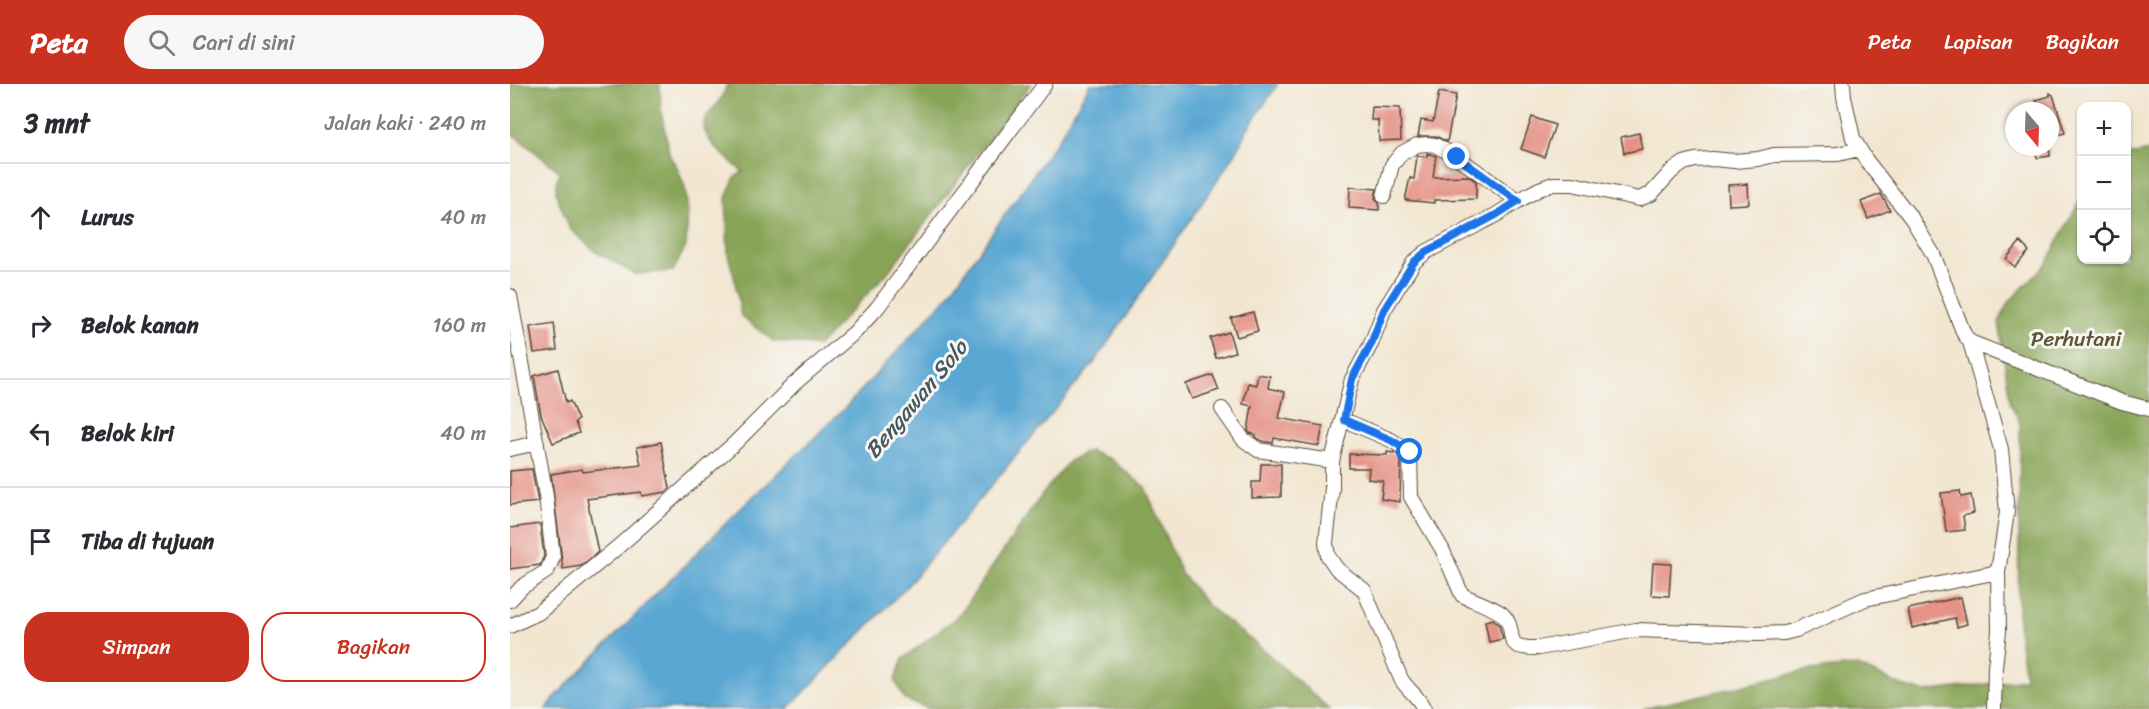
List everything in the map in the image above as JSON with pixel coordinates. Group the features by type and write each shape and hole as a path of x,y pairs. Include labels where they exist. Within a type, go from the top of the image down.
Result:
{"street":[{"path":"510,626 538,613 620,546 735,443 795,384 855,332 877,308 1045,84"},
{"path":"1844,84 1844,97 1853,138 1912,219 1933,254 1964,334 1970,342 2001,449 2007,512 1998,572 1999,631 1994,709"},
{"path":"1384,196 1392,165 1402,153 1417,145 1427,144 1435,145 1457,157 1518,201"},
{"path":"1424,709 1418,696 1406,687 1401,679 1364,590 1336,569 1328,556 1326,543 1332,488 1332,461 1344,420 1352,379 1371,344 1384,310 1414,262 1426,252 1552,184 1573,184 1639,200 1651,194 1671,172 1684,163 1695,160 1734,161 1774,155 1838,154 1859,149"},
{"path":"510,296 546,496 552,562 547,571 522,587 510,600"},
{"path":"1970,342 2122,402 2149,409"},
{"path":"1222,409 1243,439 1258,450 1332,461"},
{"path":"1344,420 1391,440 1410,452 1411,497 1442,549 1462,595 1494,609 1503,616 1513,642 1523,649 1636,630 1784,633 1865,600 1998,572"},
{"path":"510,449 537,443"}],"green space":[{"path":"510,84 660,84 661,111 670,157 677,167 685,188 688,211 686,246 673,271 635,274 596,252 570,229 556,194 556,183 560,172 510,132"},
{"path":"727,84 1031,84 888,272 818,346 773,341 741,316 728,255 726,198 735,177 743,172 715,147 705,132 704,124"},
{"name":"Perhutani","path":"2149,151 2149,709 1642,709 1810,670 1858,666 1902,686 1925,692 2025,679 2018,629 2020,423 2010,402 1999,322 2010,301 2046,264 2077,206 2077,264 2131,264 2131,155"},
{"path":"1089,451 1110,459 1145,487 1181,573 1208,606 1265,651 1329,709 929,709 905,700 895,680 903,659 960,614 1041,496 1069,461"}],"water":[{"name":"Bengawan Solo","path":"1090,84 1278,84 1246,131 1236,153 1094,363 908,585 788,709 546,709 558,694 732,517 845,408 947,297 1059,138"}],"building":[{"path":"1439,92 1456,95 1447,142 1436,136 1418,136 1421,120 1433,122"},
{"path":"2050,93 2055,102 2037,102 2036,100 2050,96"},
{"path":"1372,107 1400,108 1401,140 1379,141 1378,120 1371,120"},
{"path":"2059,114 2065,133 2059,135"},
{"path":"1532,117 1555,125 1544,157 1521,149"},
{"path":"1639,133 1642,149 1624,153 1621,137"},
{"path":"1427,153 1436,156 1433,177 1468,176 1476,181 1476,199 1434,200 1434,203 1405,200 1410,178 1414,179 1417,156 1427,157"},
{"path":"1748,184 1749,204 1729,205 1728,185"},
{"path":"1350,187 1377,189 1375,198 1379,203 1379,210 1349,208"},
{"path":"1881,194 1890,210 1868,219 1861,202"},
{"path":"2020,242 2029,251 2015,267 2006,259"},
{"path":"1253,312 1258,331 1237,337 1231,318"},
{"path":"554,323 557,350 534,353 530,327"},
{"path":"1229,332 1235,352 1216,358 1210,338"},
{"path":"558,369 566,403 570,401 578,420 575,422 579,433 553,443 541,415 534,376"},
{"path":"1258,374 1270,376 1268,388 1285,392 1279,418 1323,426 1319,446 1274,438 1273,443 1262,441 1248,431 1252,406 1243,404 1248,383 1256,385"},
{"path":"1213,375 1219,390 1192,399 1186,384"},
{"path":"661,442 670,488 666,492 642,496 641,492 587,499 598,552 581,566 563,569 551,474 582,469 583,472 641,465 637,447"},
{"path":"1387,452 1401,457 1400,502 1381,499 1383,481 1368,479 1369,468 1349,468 1349,454 1387,455"},
{"path":"1261,464 1281,464 1281,497 1252,498 1252,482 1260,482"},
{"path":"532,469 538,502 510,505 510,471"},
{"path":"1960,491 1961,497 1971,495 1974,513 1963,516 1965,530 1946,532 1941,493"},
{"path":"540,524 544,556 540,565 510,569 510,528"},
{"path":"1653,563 1671,564 1669,596 1651,595"},
{"path":"1961,597 1967,624 1957,627 1955,618 1912,628 1908,609"},
{"path":"1493,619 1499,625 1503,639 1489,642 1485,621"}],"route":[{"path":"1410,452 1391,440 1344,420 1347,399 1352,379 1371,344 1384,310 1414,262 1426,252 1518,201 1457,157"}]}
